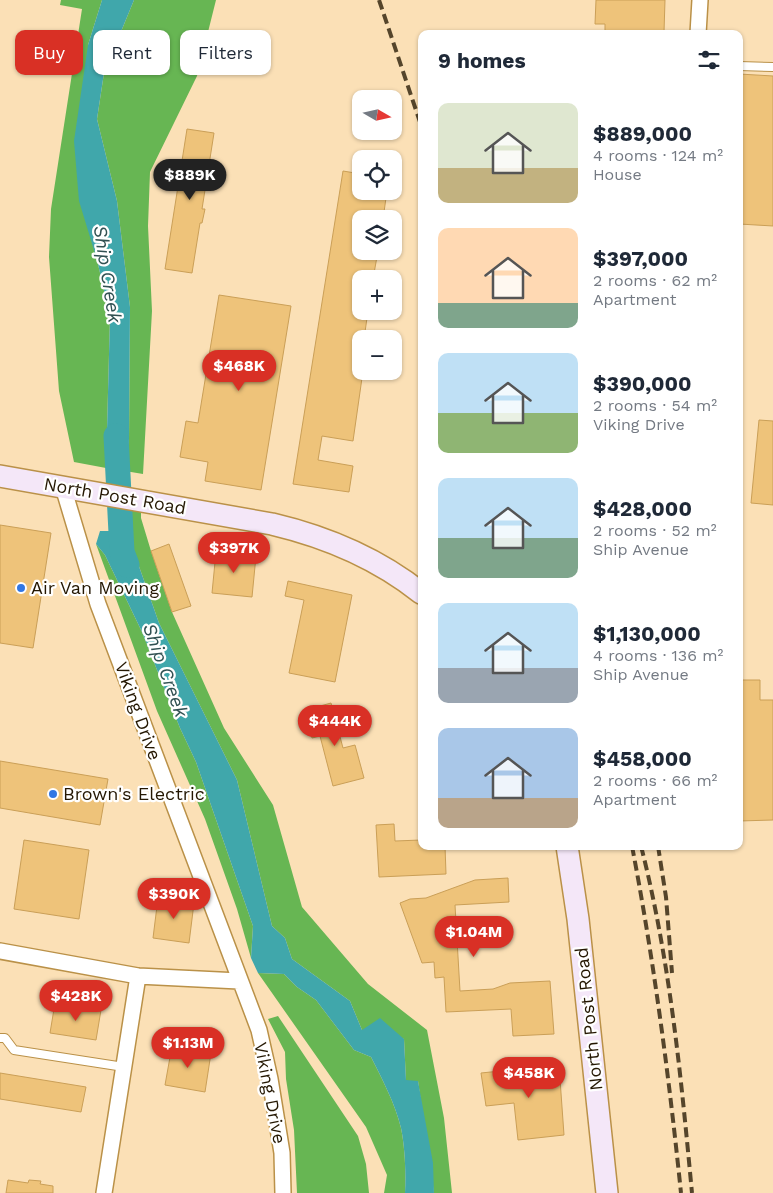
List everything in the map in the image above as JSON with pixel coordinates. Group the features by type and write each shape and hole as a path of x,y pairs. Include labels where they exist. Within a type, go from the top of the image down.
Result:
{"street":[{"path":"698,30 700,0"},
{"name":"North Post Road","path":"0,476 308,532 353,550 394,574 418,591"},
{"name":"Viking Drive","path":"63,487 98,604 259,1030 270,1079 282,1153 283,1193"},
{"name":"North Post Road","path":"568,850 578,919 607,1193"},
{"path":"0,951 138,976 239,981"},
{"path":"104,1193 138,976"}],"lane":[{"path":"743,66 773,67"},
{"path":"0,1038 5,1038 14,1050 124,1067"}],"green space":[{"path":"61,0 102,0 88,45 97,260 110,316 106,468 74,462 59,391 49,257 51,209 72,75 83,75 83,30 79,30 82,9 60,5"},
{"path":"134,0 216,0 208,30 180,30 180,75 197,75 150,172 148,226 152,311 143,474 125,471 129,439 130,307 117,201 97,119 104,75 170,75 170,30 122,30"},
{"path":"131,510 141,512 151,551 172,612 224,728 273,805 302,907 368,984 427,1030 444,1118 452,1193 434,1193 418,1081 406,1081 404,1039 362,1030 350,1001 292,959 285,938 272,926 237,780 159,623 129,538"},
{"path":"96,544 105,555 142,632 180,728 196,762 253,926 251,958 237,909 205,819 157,711"},
{"path":"258,973 284,974 297,987 316,1000 354,1050 371,1057 392,1100 401,1128 405,1160 405,1193 384,1193 387,1175 366,1127"},
{"path":"278,1016 358,1136 366,1164 369,1193 297,1193 294,1130 286,1079 285,1052 268,1019"}],"water":[{"path":"102,0 134,0 122,30 93,30 93,75 104,75 97,119 117,201 130,307 129,439 125,471 106,468 110,316 97,260 79,201 74,141 88,45"},
{"path":"100,531 129,531 129,538 159,623 237,780 272,926 285,938 292,959 350,1001 362,1030 380,1018 404,1039 406,1080 418,1081 433,1163 434,1193 405,1193 405,1160 401,1128 392,1100 371,1057 354,1050 316,1000 297,987 284,974 258,973 251,958 253,926 196,762 180,728 142,632 105,555 96,544"}],"building":[{"path":"596,0 665,0 664,30 605,30 605,24 595,24"},
{"path":"743,74 773,76 773,226 743,224"},
{"path":"187,129 214,133 202,209 205,209 202,223 200,223 192,273 165,269"},
{"path":"343,171 352,172 352,200 386,200 384,210 352,210 352,260 376,260 375,270 352,270 352,320 367,320 365,330 352,330 352,380 362,380 353,441 322,436 318,460 353,466 349,492 293,484"},
{"path":"219,295 291,306 261,490 205,481 208,462 180,457 186,421 198,423"},
{"path":"759,420 773,421 773,505 751,503"},
{"name":"Air Van Moving","path":"0,525 51,533 33,648 0,643"},
{"path":"169,544 191,606 172,612 151,551"},
{"path":"216,552 256,556 252,597 212,593"},
{"path":"288,581 352,595 335,682 289,673 304,600 285,596"},
{"path":"743,680 760,680 760,700 773,700 773,820 743,821"},
{"path":"331,703 343,748 355,745 364,778 333,786 320,736 312,738 306,716 314,713 313,708"},
{"name":"Brown's Electric","path":"0,761 108,779 100,825 0,808"},
{"path":"394,824 395,841 418,840 418,850 445,850 446,874 379,877 376,825"},
{"path":"24,840 89,850 79,919 14,909"},
{"path":"508,878 509,902 455,905 460,991 493,989 510,983 550,981 554,1034 513,1036 511,1009 446,1012 444,977 435,978 434,962 422,963 400,903 410,899 426,898 475,880"},
{"path":"158,898 194,903 189,943 153,938"},
{"path":"55,1003 101,1010 96,1040 50,1033"},
{"path":"172,1046 211,1053 205,1092 165,1085"},
{"path":"559,1065 564,1135 518,1140 514,1103 486,1106 481,1073"},
{"path":"0,1073 86,1087 81,1112 0,1099"},
{"path":"8,1180 28,1183 29,1180 41,1181 40,1184 53,1186 53,1193 6,1193"}],"waterway":[{"name":"Ship Creek","path":"116,436 122,552 127,565"}],"railway":[{"path":"379,0 418,116"},
{"path":"633,850 660,1019 681,1193"},
{"path":"642,850 660,932 667,975 679,1062 692,1193"},
{"path":"659,850 666,897 672,973"}],"place":[{"name":"Air Van Moving","path":"21,588"},
{"name":"Brown's Electric","path":"53,794"}]}
